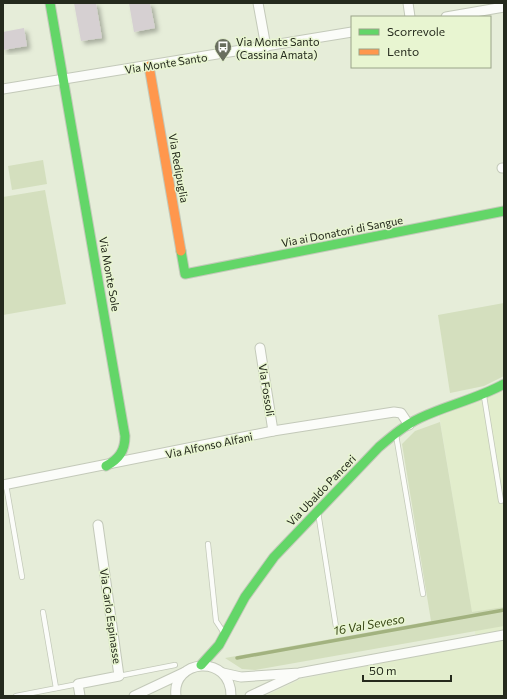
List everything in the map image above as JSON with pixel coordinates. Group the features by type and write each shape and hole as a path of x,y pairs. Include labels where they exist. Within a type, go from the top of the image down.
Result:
{"street":[{"name":"Via Monte Sole","path":"50,3 125,436 122,454 114,462 106,466"},
{"path":"258,3 266,46"},
{"path":"408,3 410,16"},
{"path":"452,16 504,7"},
{"name":"Via Monte Santo","path":"3,89 351,32"},
{"name":"Via Redipuglia","path":"150,66 185,274"},
{"name":"Via ai Donatori di Sangue","path":"185,274 504,211"},
{"name":"Via Fossoli","path":"260,348 273,431"},
{"name":"Via Ubaldo Panceri","path":"201,666 214,654 240,606 258,578 287,543 367,460 409,424 484,395 504,384"},
{"name":"Via Alfonso Alfani","path":"4,485 106,466 273,431 394,412 400,413 409,424"},
{"name":"Via Carlo Espinasse","path":"78,684 119,676 98,525"},
{"path":"222,673 241,677 299,673 504,635"},
{"path":"134,696 186,671 201,666 216,668 222,673 228,680 231,696"},
{"path":"176,696 177,685 186,671"},
{"path":"250,696 299,673"},
{"path":"78,684 80,696"}],"lane":[{"path":"484,395 501,501"},
{"path":"396,435 423,594"},
{"path":"4,485 22,576"},
{"path":"318,510 336,627"},
{"path":"208,544 216,621 220,629 225,634"},
{"path":"43,612 56,688"},
{"path":"119,676 175,665"},
{"path":"16,696 78,684"}],"shaded area":[{"path":"43,160 47,184 12,190 8,166"},
{"path":"45,190 66,304 3,315 3,197"},
{"path":"504,303 504,376 484,386 450,393 438,315"},
{"path":"504,381 504,696 265,696 301,679 477,644 438,408"},
{"path":"440,422 472,612 504,607 504,626 255,670 242,669 225,658 431,621 402,444 415,431"}],"building":[{"path":"74,3 96,3 102,38 81,41"},
{"path":"129,3 150,3 155,28 134,32"},
{"path":"24,28 27,46 3,50 3,32"}],"waterway":[{"name":"16 Val Seveso","path":"237,658 504,610"}],"traffic: fast":[{"path":"50,3 125,436 124,446 120,454 106,466"},
{"path":"181,251 185,274 504,211"},
{"path":"201,665 219,645 245,597 274,557 379,447 414,421 441,409 483,394 504,384"}],"traffic: slow":[{"path":"149,66 181,251"}],"place":[{"name":"Via Monte Santo (Cassina Amata)","path":"223,62"}]}
